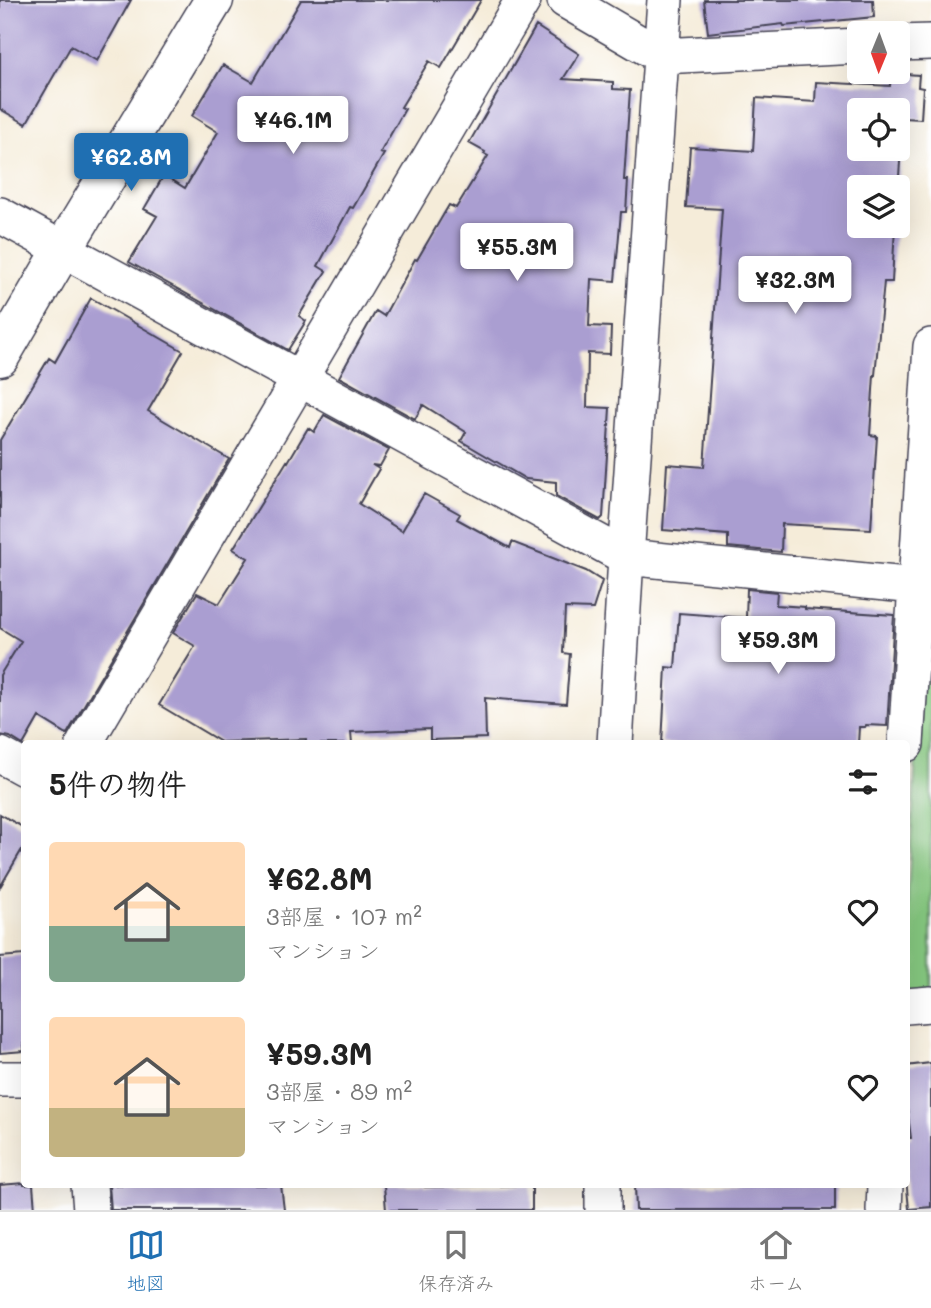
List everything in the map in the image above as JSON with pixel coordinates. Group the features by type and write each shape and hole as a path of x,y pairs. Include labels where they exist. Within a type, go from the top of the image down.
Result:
{"street":[{"path":"0,358 214,0"},
{"path":"86,740 523,0"},
{"path":"565,0 661,56 847,47"},
{"path":"615,740 665,0"},
{"path":"910,43 931,42"},
{"path":"0,215 626,557 916,586"},
{"path":"906,740 931,345"},
{"path":"0,755 21,766"},
{"path":"910,1006 931,1004"},
{"path":"0,1079 21,1079"},
{"path":"89,1188 91,1210"},
{"path":"603,1188 603,1210"},
{"path":"884,1210 885,1188"}],"green space":[{"path":"931,502 931,993 910,996 910,856"}],"building":[{"path":"0,0 131,0 97,61 71,46 26,124 0,109"},
{"path":"301,0 481,0 441,68 429,61 401,107 405,109 380,153 384,154 353,208 350,207 318,266 326,271 299,316 306,321 288,350 129,262 157,216 144,209 164,175 185,188 218,132 192,116 223,65 253,82"},
{"path":"704,0 873,0 874,17 708,33"},
{"path":"536,26 579,54 563,79 613,82 613,89 630,90 624,180 628,180 626,212 621,212 615,281 591,279 589,326 611,327 610,354 588,353 587,407 610,408 603,517 600,520 556,496 556,482 526,479 461,441 466,432 423,405 415,419 339,377 376,311 384,316 449,205 456,208 488,156 469,143"},
{"path":"910,74 919,75 918,87 923,88 921,119 910,118 910,98 847,98 847,161 900,161 899,175 847,175 847,238 894,238 892,282 884,282 874,375 870,435 877,436 871,529 782,524 781,552 728,547 728,535 663,530 667,464 704,467 722,209 686,207 690,147 753,151 756,98 815,102 816,82 910,84"},
{"path":"91,298 183,351 148,411 229,459 67,734 39,717 26,740 21,740 21,744 0,735 0,675 21,641 0,628 0,440 49,358 55,362"},
{"path":"324,415 389,450 380,466 372,465 379,469 359,504 402,531 424,494 460,514 457,519 510,548 512,542 586,571 602,581 593,609 565,608 563,653 570,654 566,704 485,698 486,738 430,740 430,729 351,732 352,740 218,740 159,705 195,646 173,633 197,593 219,604 248,558 233,549 308,428 314,432"},
{"path":"747,589 777,592 776,605 894,615 887,726 859,727 858,740 662,740 666,667 675,668 679,613 746,618"},
{"path":"0,814 21,826 21,851 0,887"},
{"path":"21,955 21,1051 0,1053 0,957"},
{"path":"931,1063 931,1207 909,1209 907,1188 910,1188 910,1066"},
{"path":"21,1183 21,1188 33,1188 35,1210 0,1210 0,1185"},
{"path":"109,1188 281,1188 284,1210 111,1210"},
{"path":"384,1188 532,1188 532,1210 386,1210"},
{"path":"635,1188 835,1188 835,1210 636,1210"}]}
